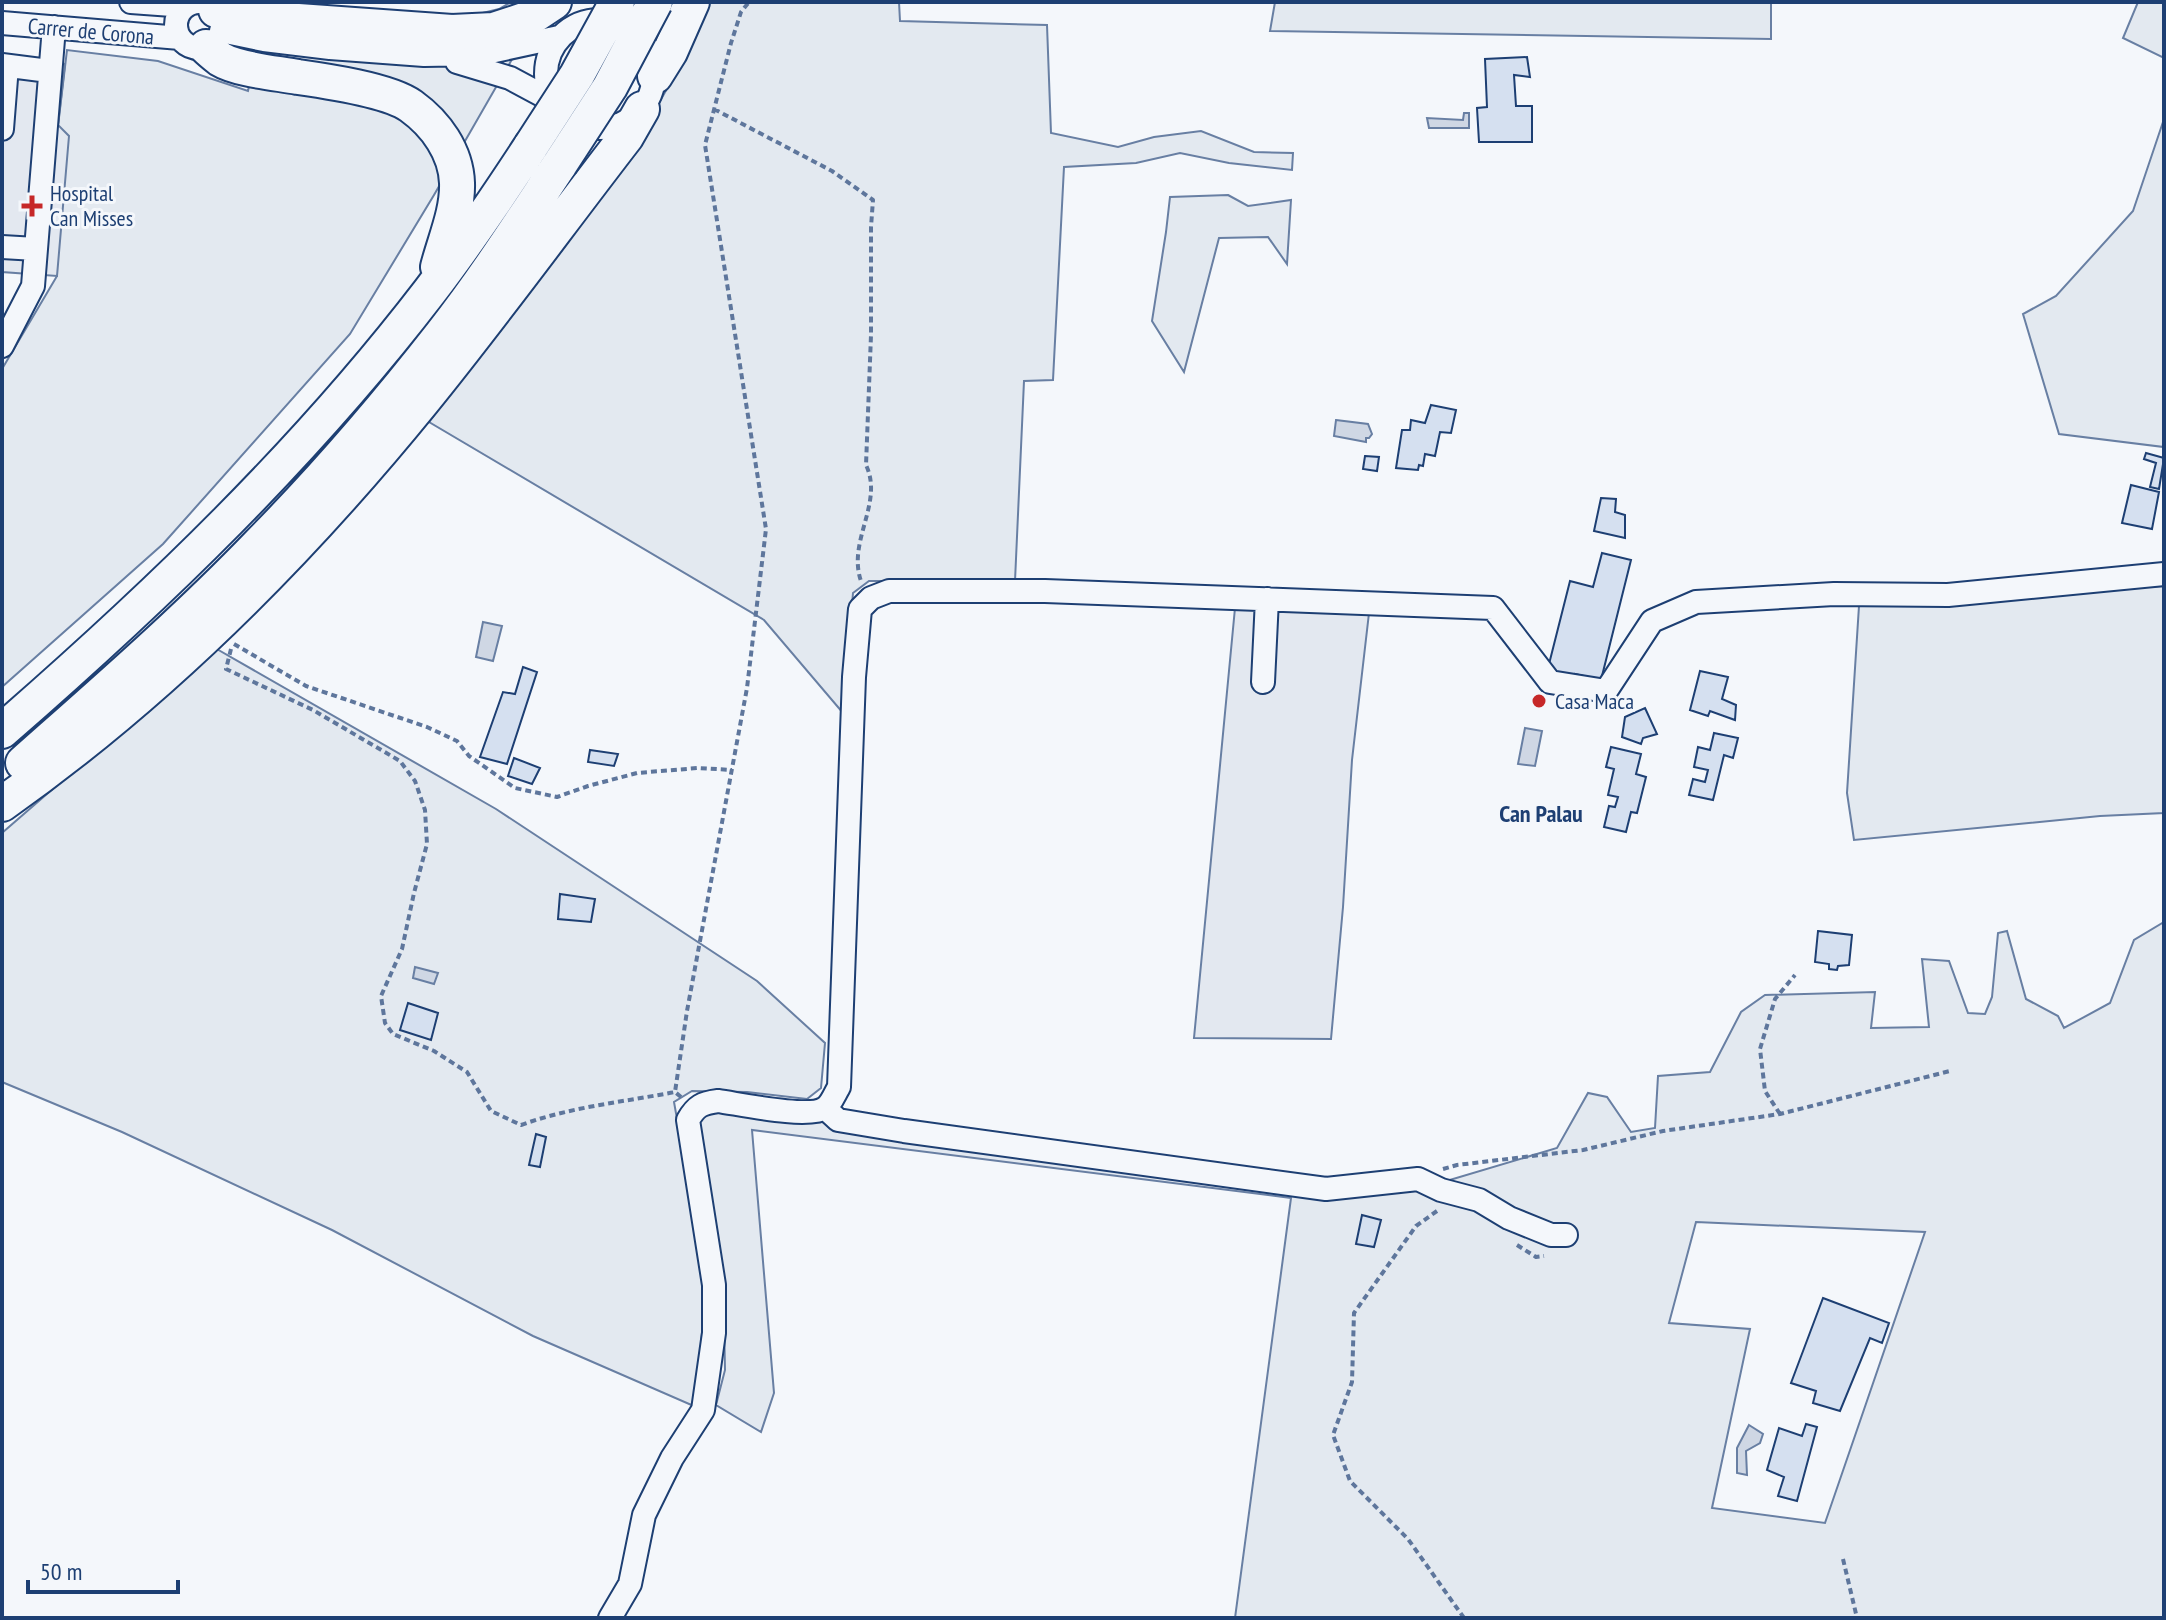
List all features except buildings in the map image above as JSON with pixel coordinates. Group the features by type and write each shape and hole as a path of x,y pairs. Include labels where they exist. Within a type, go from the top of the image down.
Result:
{"highway":[{"path":"431,291 455,202 457,181 450,152 438,131 410,104 395,99 340,83 259,71 222,60 201,20 244,13 270,19 452,32 494,30 530,18 554,2"},
{"path":"2,731 132,616 229,520 336,404 431,291 485,216 577,75 617,2"},
{"path":"2,782 152,648 258,546 382,408 444,332 502,251 610,87 655,2"},
{"path":"655,76 670,52 692,2"},
{"path":"2,804 129,705 214,628 302,540 423,401 626,137 642,109"}],"street":[{"name":"Carrer de Corona","path":"131,2 201,20"},
{"path":"424,55 510,78 551,100 563,115 594,128 620,124 642,109 651,94 655,76 653,57 641,37 623,23 595,19 574,25 559,37 548,55 545,75 551,100"},
{"name":"Carrer de Corona","path":"2,23 54,27 201,20"},
{"path":"201,20 264,40 424,55 481,54 559,37"},
{"path":"2,346 33,286 54,27"},
{"path":"2,129 5,66 49,71"},
{"path":"2,247 36,249"},
{"path":"610,1618 630,1584 644,1515 672,1458 703,1410 714,1333 714,1285 688,1120 703,1103 718,1101 808,1113 825,1108 839,1087 854,677 860,609 871,598 889,591 1045,591 1493,608 1550,682 1606,691 1652,621 1696,602 1834,594 1948,595 2164,574"},
{"path":"1263,682 1267,599"},
{"path":"825,1108 838,1120 904,1131 1326,1189 1418,1179 1441,1190 1479,1200 1509,1218 1551,1235 1566,1235"}],"path":[{"path":"675,1092 747,688 766,529 705,145 731,43 741,12 749,2"},
{"path":"714,109 832,171 873,200 866,465 873,478 871,498 860,536 858,572 863,589 871,598"},
{"path":"675,1092 577,1109 521,1125 491,1111 467,1072 434,1051 393,1034 385,1023 381,996 402,949 427,844 425,810 415,781 400,761 313,710 226,669 232,643 306,686 427,727 457,741 469,756 515,788 557,797 637,773 698,768 732,770"},
{"path":"1780,1114 1765,1091 1760,1049 1775,999 1795,975"},
{"path":"1418,1179 1457,1165 1583,1150 1663,1131 1780,1114 1950,1071"},
{"path":"675,1092 694,1110"},
{"path":"1449,1212 1437,1211 1416,1226 1354,1313 1352,1382 1333,1435 1350,1481 1408,1539 1464,1618"},
{"path":"1508,1239 1536,1257 1546,1256 1566,1235"},
{"path":"1843,1559 1857,1618"}],"shaded area":[{"path":"511,2 545,2 350,334 163,544 2,687 2,369 57,276 58,126 67,50 158,61 248,91 266,5 454,20 499,9"},
{"path":"708,2 899,2 900,21 1047,25 1051,133 1118,147 1154,137 1201,131 1254,152 1293,153 1292,170 1229,163 1180,153 1136,163 1064,167 1053,380 1024,381 1015,581 869,581 853,593 843,713 764,620 429,422 639,139 679,67"},
{"path":"1275,2 1771,2 1771,39 1270,31"},
{"path":"2138,2 2164,2 2164,58 2123,38"},
{"name":"Hospital Can Misses","path":"2,59 65,64 58,125 69,136 57,276 2,272"},
{"path":"1464,113 1469,113 1469,128 1429,128 1427,118 1463,120"},
{"path":"2164,119 2164,447 2059,434 2023,314 2056,296 2133,211"},
{"path":"1228,195 1248,206 1291,200 1287,264 1268,237 1219,238 1184,372 1152,321 1170,197"},
{"path":"1336,420 1368,424 1372,434 1366,442 1334,436"},
{"path":"2164,586 2164,813 2100,816 1854,840 1847,793 1859,606"},
{"path":"1235,608 1369,613 1352,760 1331,1039 1194,1038"},
{"path":"483,622 502,626 493,661 476,657"},
{"path":"215,648 496,809 757,981 825,1043 821,1088 807,1099 747,1092 692,1091 674,1102 706,1283 696,1407 533,1336 332,1230 122,1132 2,1082 2,833"},
{"path":"1525,728 1542,731 1535,766 1518,764"},
{"path":"2164,922 2164,1618 1235,1618 1291,1198 752,1130 774,1393 761,1432 716,1405 725,1370 723,1274 701,1145 700,1119 714,1111 752,1112 1294,1190 1443,1182 1557,1148 1588,1093 1607,1097 1631,1132 1655,1128 1658,1076 1710,1072 1741,1012 1765,995 1875,992 1871,1028 1929,1027 1922,959 1949,961 1968,1013 1985,1014 1992,997 1998,933 2007,931 2026,999 2058,1016 2064,1028 2110,1003 2134,940","holes":["1696,1222 1925,1232 1825,1523 1712,1508 1750,1329 1669,1323"]},
{"path":"415,967 438,973 434,984 413,978"},
{"path":"1749,1425 1763,1434 1760,1443 1746,1451 1747,1475 1737,1473 1737,1448"}],"place":[{"name":"Hospital Can Misses","path":"32,206"},
{"name":"Casa Maca","path":"1539,701"}],"district":[{"name":"Can Palau","path":"1541,814"}]}
